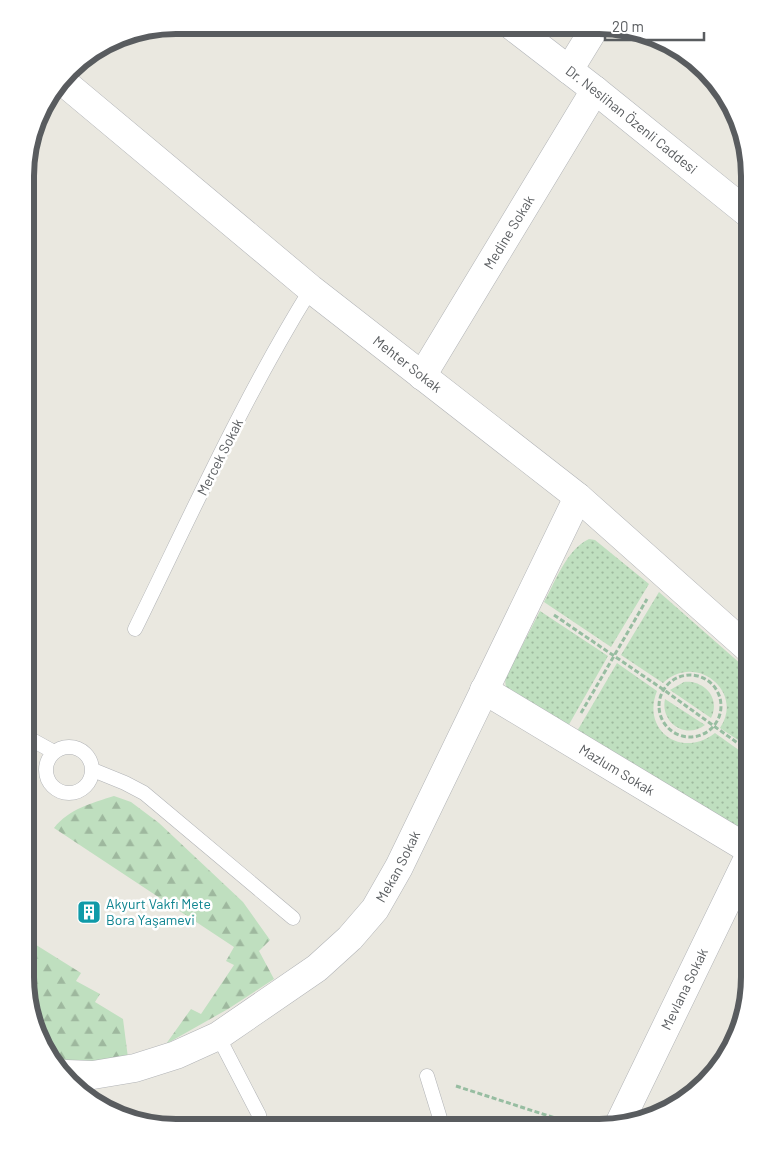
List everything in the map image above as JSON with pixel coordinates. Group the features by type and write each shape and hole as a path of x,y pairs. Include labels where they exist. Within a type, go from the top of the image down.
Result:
{"street":[{"name":"Dr. Neslihan Özenli Caddesi","path":"522,34 595,90 741,209"},
{"path":"569,70 591,34"},
{"name":"Mehter Sokak","path":"67,85 311,289 578,497 741,642"},
{"name":"Medine Sokak","path":"422,376 595,90"},
{"name":"Mekan Sokak","path":"72,1074 93,1075 135,1068 176,1055 218,1036 317,968 350,938 375,909 399,867 578,497"},
{"name":"Mazlum Sokak","path":"484,690 741,845"},
{"name":"Mevlana Sokak","path":"622,1118 741,873"}],"lane":[{"name":"Mercek Sokak","path":"135,629 202,491 275,348 311,289"},
{"path":"34,741 54,752"},
{"path":"67,746 82,750 88,756 93,770 87,786 73,794 57,790 51,785 46,772 49,758 54,752 67,746"},
{"path":"93,770 125,783 144,794 293,918"},
{"path":"218,1036 260,1119"},
{"path":"427,1076 440,1119"}],"path":[{"path":"566,740 662,573"},
{"path":"528,598 664,690 741,746"},
{"path":"689,676 707,681 715,690 720,701 720,714 714,726 705,733 693,737 673,732 667,727 660,716 660,701 664,690 670,683 682,677 689,676"},
{"path":"427,1076 558,1119"}],"green space":[{"path":"589,539 595,540 649,584 611,647 544,602 568,558 581,544"},
{"path":"659,592 741,664 741,742 720,728 726,714 726,701 721,689 713,680 702,674 689,672 676,675 663,683 621,655"},
{"path":"540,611 608,656 567,728 506,688 505,679"},
{"path":"617,663 657,691 654,705 655,718 660,729 668,737 678,742 690,743 702,740 715,733 741,752 741,829 576,733"},
{"path":"684,682 698,684 709,692 714,704 711,718 670,690"},
{"path":"665,699 705,725 690,730 676,726 666,715"},
{"path":"114,796 131,802 159,823 243,902 270,940 259,951 274,979 228,1009 166,1044 191,1009 201,1014 234,965 226,961 234,947 54,828 74,811"},
{"path":"34,944 81,973 76,981 100,994 95,1002 123,1019 128,1058 72,1061 60,1059 41,1023 35,996"}],"place":[{"name":"Akyurt Vakfı Mete Bora Yaşamevi","path":"89,912"}]}
